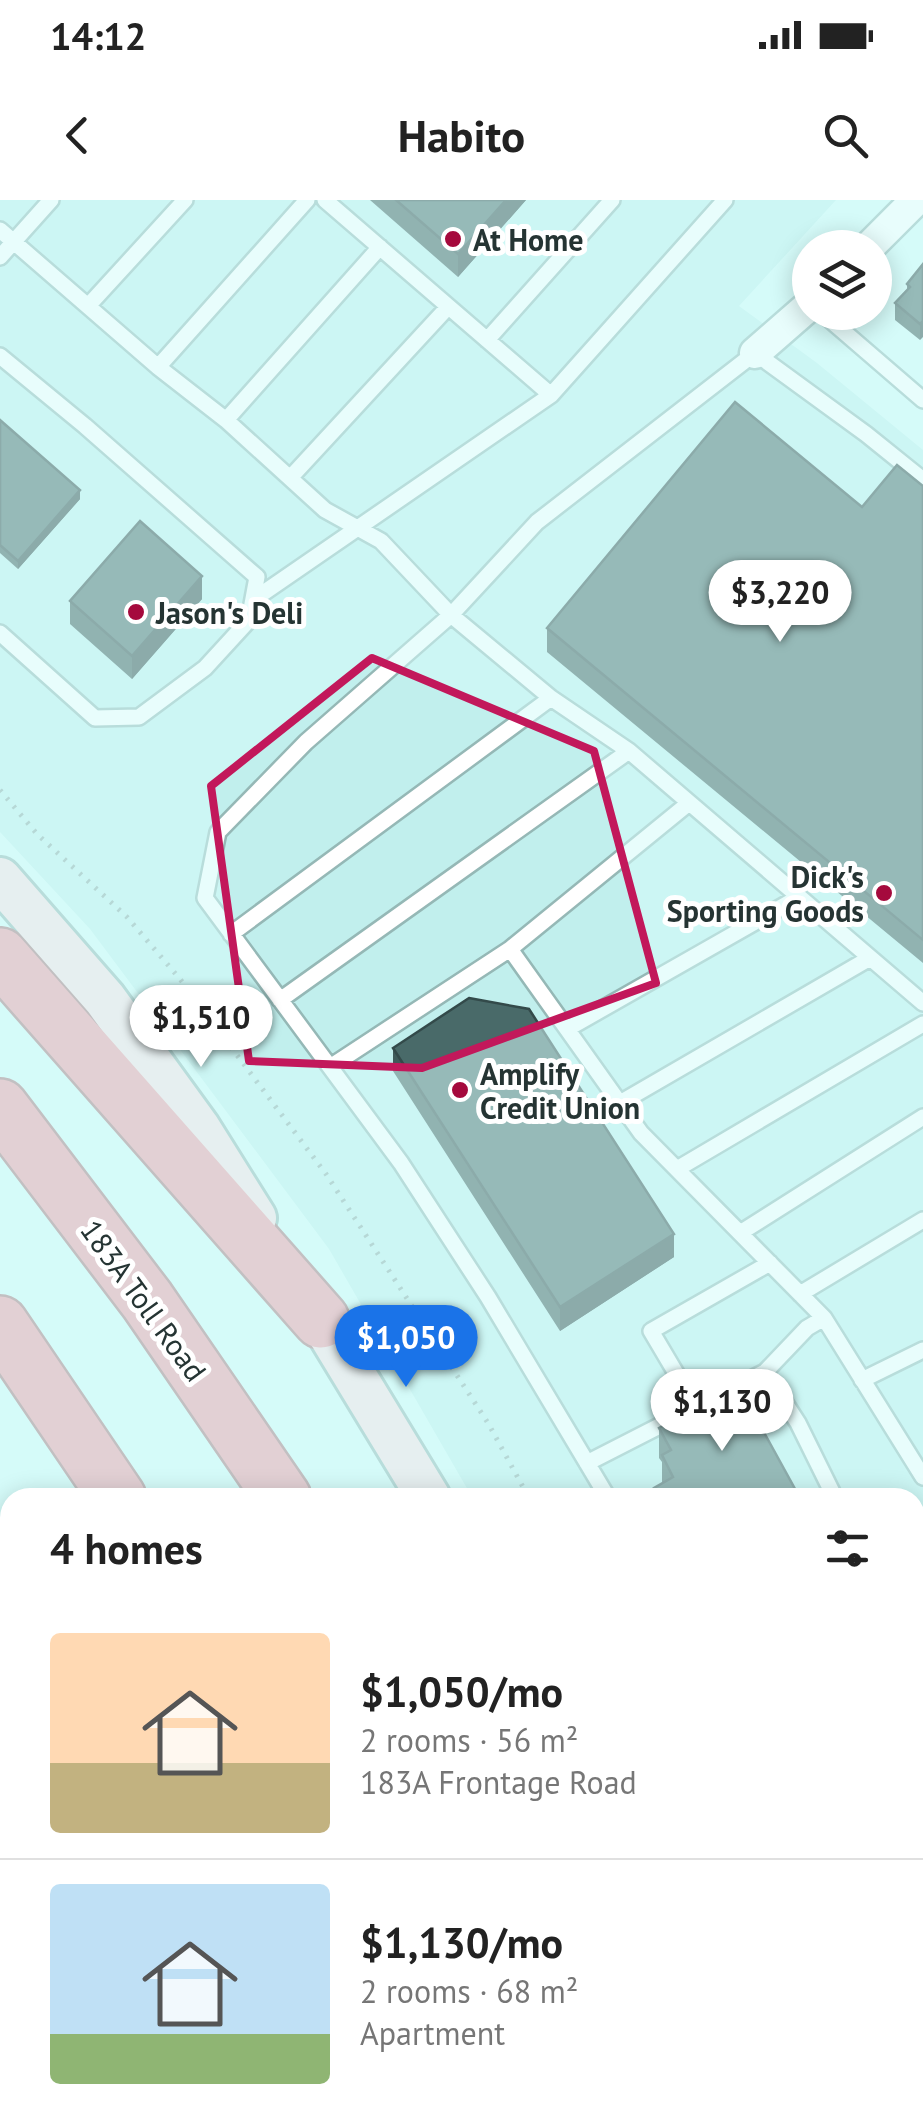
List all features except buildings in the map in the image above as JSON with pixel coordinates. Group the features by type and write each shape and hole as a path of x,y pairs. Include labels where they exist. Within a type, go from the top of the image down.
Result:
{"highway":[{"path":"0,956 321,1320"},
{"name":"183A Toll Road","path":"0,1107 147,1300 276,1488"},
{"path":"0,1324 111,1488"}],"main road":[{"path":"0,880 105,999 198,1127 423,1488"}],"street":[{"path":"886,230 916,200"},
{"path":"754,353 792,320"}],"lane":[{"path":"0,257 50,200"},
{"path":"88,306 185,200"},
{"path":"158,367 307,200"},
{"path":"325,200 551,396"},
{"path":"486,340 612,200"},
{"path":"253,600 551,396 724,200"},
{"path":"0,230 158,367 226,420 325,510 382,542 451,616 551,698 629,751 923,1004"},
{"path":"226,420 380,247"},
{"path":"290,478 448,307"},
{"path":"842,330 923,400"},
{"path":"602,1488 402,1163 205,898 218,832 306,742 451,616 537,522 754,353 923,480"},
{"path":"0,356 257,577 250,620 205,668 139,717 95,718 0,633"},
{"path":"231,934 551,698"},
{"path":"280,1000 629,751"},
{"path":"330,1067 510,949 689,803"},
{"path":"567,1029 799,897"},
{"path":"510,949 641,1133 824,1318 923,1477"},
{"path":"620,1103 870,958"},
{"path":"677,1169 923,1024"},
{"path":"740,1233 923,1118"},
{"path":"800,1294 923,1220"},
{"path":"696,1407 652,1332 770,1263"},
{"path":"588,1463 765,1372 806,1328 824,1318"},
{"path":"862,1380 923,1350"},
{"path":"765,1372 798,1423 830,1488"},
{"path":"907,1451 923,1444"}],"path":[{"path":"0,790 37,834 114,902 148,941 326,1174 488,1424 524,1488"}],"highlighted area":[{"path":"372,658 594,751 656,983 422,1068 249,1061 211,786"}],"shaded area":[{"path":"0,200 836,200 809,230 792,230 792,248 739,306 817,363 923,450 923,1488 467,1488 329,1249 90,929 0,832"}],"place":[{"name":"At Home","path":"453,239"},
{"name":"Jason's Deli","path":"136,612"},
{"name":"Dick's Sporting Goods","path":"884,893"},
{"name":"Amplify Credit Union","path":"460,1090"}]}
